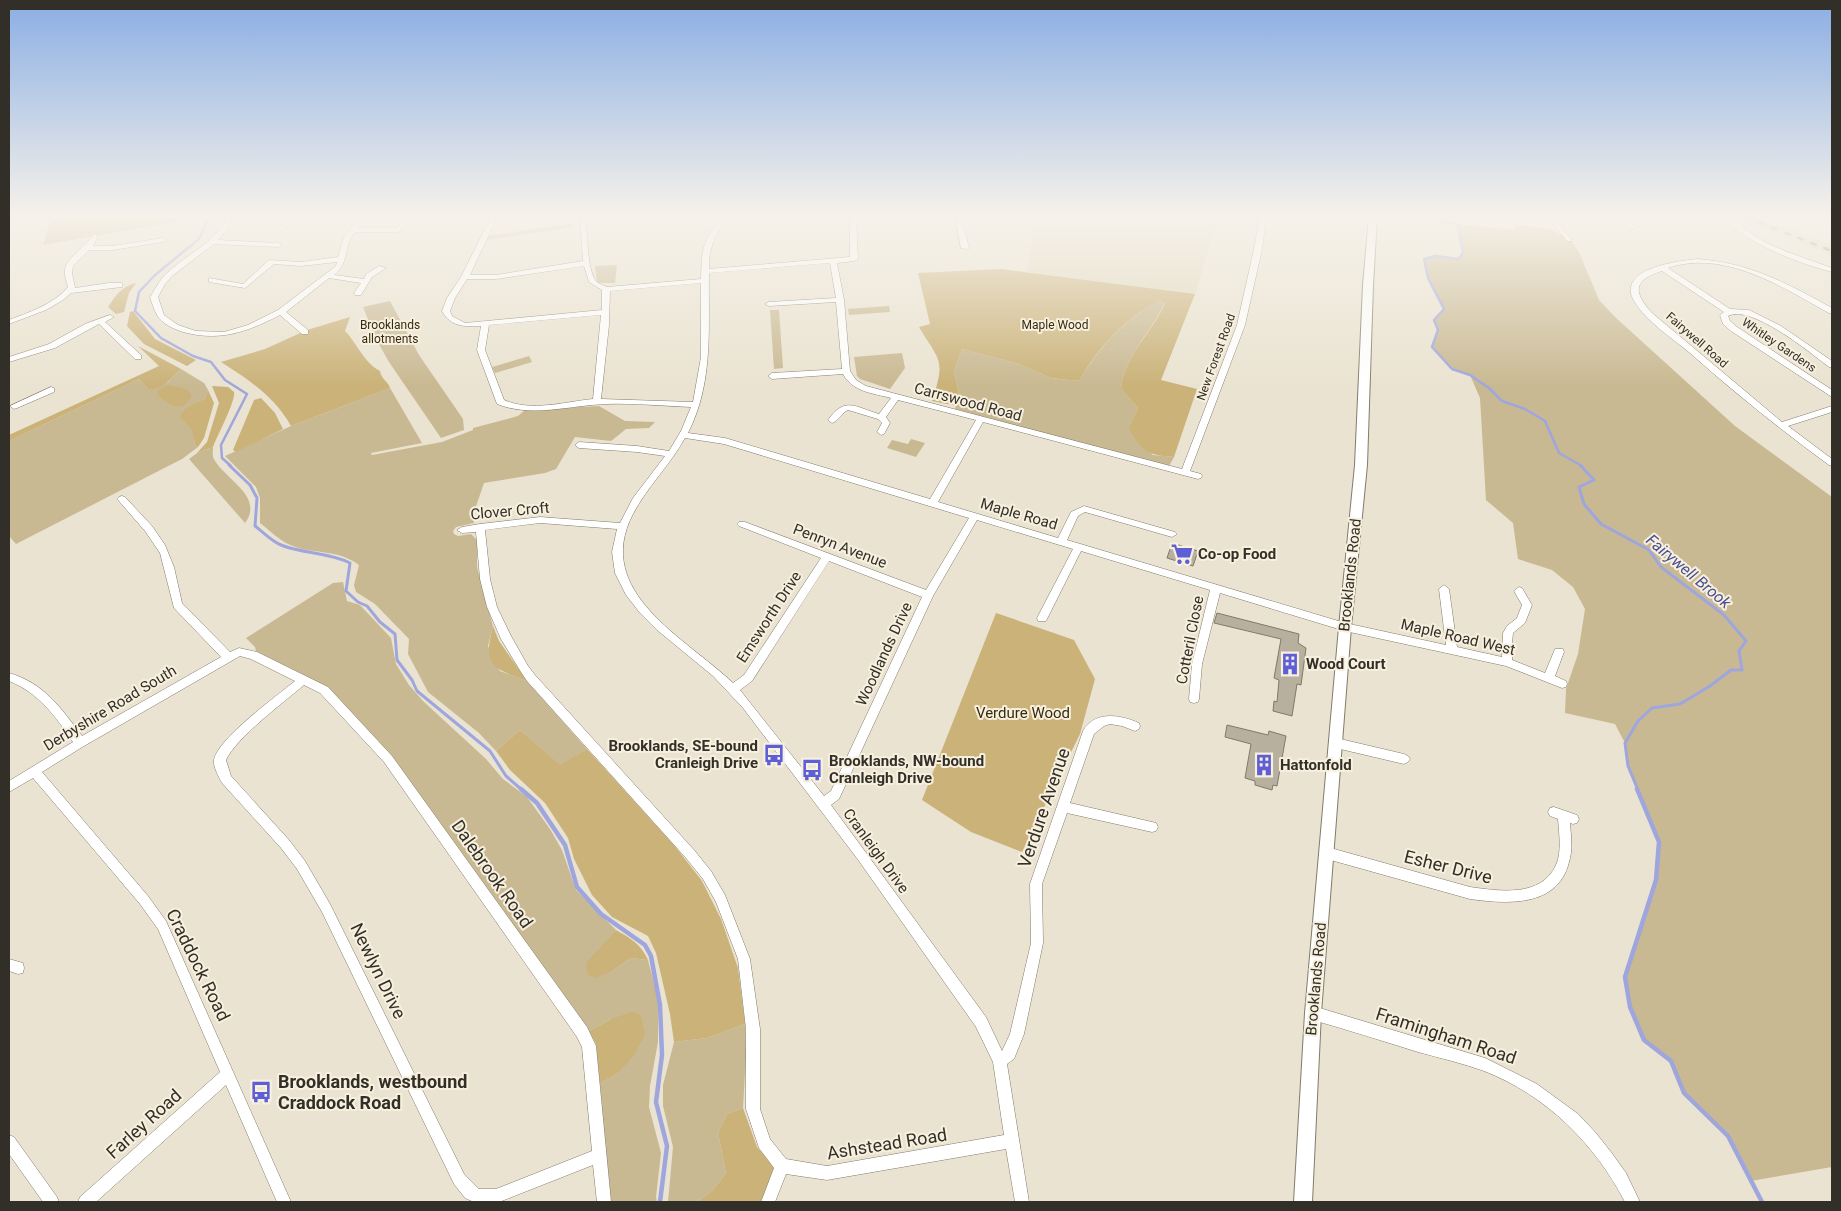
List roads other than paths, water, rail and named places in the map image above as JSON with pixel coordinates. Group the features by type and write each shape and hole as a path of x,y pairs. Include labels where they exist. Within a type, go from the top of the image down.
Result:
{"street":[{"path":"9,322 53,303 69,291 72,287 69,274"},
{"path":"172,274 162,283 154,297 161,316 175,327 196,333 224,334 251,327 281,312 331,274"},
{"path":"212,280 245,286 259,274"},
{"path":"358,293 365,281 375,274"},
{"path":"468,274 451,298 446,311 449,317 464,325 606,312"},
{"path":"466,277 496,277 519,274"},
{"path":"590,274 596,285 606,289 704,281"},
{"name":"Cranleigh Drive","path":"705,274 702,383 693,416 671,454 635,502 621,526 617,552 618,566 630,595 647,614 733,689 824,803 981,1022 1000,1061 1022,1202"},
{"path":"772,376 846,371 840,300 835,274"},
{"name":"New Forest Road","path":"1185,472 1241,325 1253,274"},
{"name":"Brooklands Road","path":"1303,1202 1312,1012 1361,465 1369,274"},
{"name":"Fairywell Road","path":"1646,274 1637,281 1634,291 1640,303 1694,353 1781,425 1832,463"},
{"name":"Whitley Gardens","path":"1671,274 1728,311 1742,310 1759,315 1832,365"},
{"name":"Fairywell Road","path":"1758,274 1832,311"},
{"path":"328,276 365,281"},
{"path":"69,291 109,284 119,286"},
{"path":"597,402 606,312 606,289"},
{"path":"769,304 840,300"},
{"name":"Whitley Gardens","path":"1728,311 1723,317 1729,324 1832,394"},
{"path":"281,312 305,332"},
{"path":"9,360 52,346 110,317"},
{"path":"100,321 138,357"},
{"path":"486,322 481,350 500,402 506,405 522,408 597,402 696,405"},
{"name":"Carrswood Road","path":"846,371 850,380 863,388 1198,476"},
{"path":"13,406 51,390"},
{"path":"881,417 896,397"},
{"path":"832,420 840,410 847,407 881,417 886,422 880,432"},
{"path":"1781,425 1832,409"},
{"path":"932,504 981,419"},
{"name":"Maple Road","path":"682,435 725,441 1345,627"},
{"path":"579,445 637,449 671,454"},
{"path":"122,499 161,548 168,561 174,597 178,605 228,657"},
{"path":"1061,542 1074,514 1084,509 1172,534"},
{"name":"Woodlands Drive","path":"824,803 835,795 928,596 974,517"},
{"name":"Clover Croft","path":"462,530 540,520 621,526"},
{"name":"Penryn Avenue","path":"742,524 928,596"},
{"path":"480,527 489,597 500,627 513,652 531,678 690,854 707,875 721,899 744,959 753,1029 753,1109 764,1143 782,1166 768,1202"},
{"path":"1042,618 1079,547"},
{"name":"Emsworth Drive","path":"733,689 748,678 826,558"},
{"name":"Cotteril Close","path":"1194,699 1197,664 1216,588"},
{"path":"1444,589 1452,651"},
{"path":"1507,662 1507,632 1512,625 1521,620 1526,605 1519,590"},
{"name":"Maple Road West","path":"1345,627 1507,662 1549,677 1562,684"},
{"name":"Dalebrook Road","path":"228,657 239,652 253,655 324,690 388,759 582,1032 589,1046 604,1202"},
{"path":"1549,677 1559,652"},
{"name":"Derbyshire Road South","path":"9,787 80,743 228,657"},
{"path":"9,678 30,685 38,690 50,701 80,743"},
{"name":"Newlyn Drive","path":"303,680 235,739 224,751 220,759 222,768 226,779 301,865 326,908 459,1179 466,1190 474,1196 484,1198 496,1196 599,1155"},
{"name":"Verdure Avenue","path":"1000,1061 1009,1054 1017,1034 1037,942 1036,884 1089,731 1100,721 1111,720 1135,726"},
{"path":"1336,743 1404,759"},
{"name":"Craddock Road","path":"34,771 144,900 162,926 284,1202"},
{"path":"1064,807 1152,827"},
{"name":"Esher Drive","path":"1327,853 1463,891 1487,896 1516,896 1536,891 1558,873 1564,857 1564,816"},
{"name":"Framingham Road","path":"1312,1012 1485,1065 1511,1076 1545,1096 1578,1123 1609,1160 1624,1183 1633,1202"},
{"name":"Farley Road","path":"85,1202 228,1074"},
{"name":"Ashstead Road","path":"782,1166 827,1173 1011,1141"},
{"path":"9,1142 52,1202"}],"waterway":[{"path":"157,274 139,292 135,311 161,338 193,356 211,362 225,380 247,394 221,445 222,458 231,466"},
{"name":"Fairywell Brook","path":"1427,274 1444,309 1434,320 1438,330 1432,347 1452,369 1470,375 1489,388 1502,401 1525,409 1545,421 1559,453 1582,466"},
{"path":"229,465 250,485 257,498 255,526 267,536 289,548 342,559 350,563 346,591 358,602 367,606 380,622 395,634 397,660 412,680 417,691 490,751 506,776 522,790"},
{"name":"Fairywell Brook","path":"1580,465 1594,480 1579,487 1584,504 1601,524 1649,550 1661,567 1724,615 1746,641 1739,651 1742,670 1731,670 1710,686 1680,704 1652,708 1638,721 1625,743 1628,766 1638,790"},
{"path":"521,789 537,803 565,845 577,887 601,914 645,945 651,956 660,1005 662,1055 656,1102 667,1146 660,1202"},
{"name":"Fairywell Brook","path":"1637,789 1659,842 1656,880 1625,977 1630,1007 1644,1040 1671,1061 1684,1093 1728,1136 1762,1202"}],"place":[{"name":"Co-op Food","path":"1182,554"},
{"name":"Wood Court","path":"1290,664"},
{"name":"Brooklands, SE-bound Cranleigh Drive","path":"774,755"},
{"name":"Hattonfold","path":"1264,765"},
{"name":"Brooklands, NW-bound Cranleigh Drive","path":"812,770"},
{"name":"Brooklands, westbound Craddock Road","path":"261,1092"}],"park label":[{"name":"Maple Wood","path":"1055,325"},
{"name":"Brooklands allotments","path":"390,332"},
{"name":"Verdure Wood","path":"1023,713"}]}
